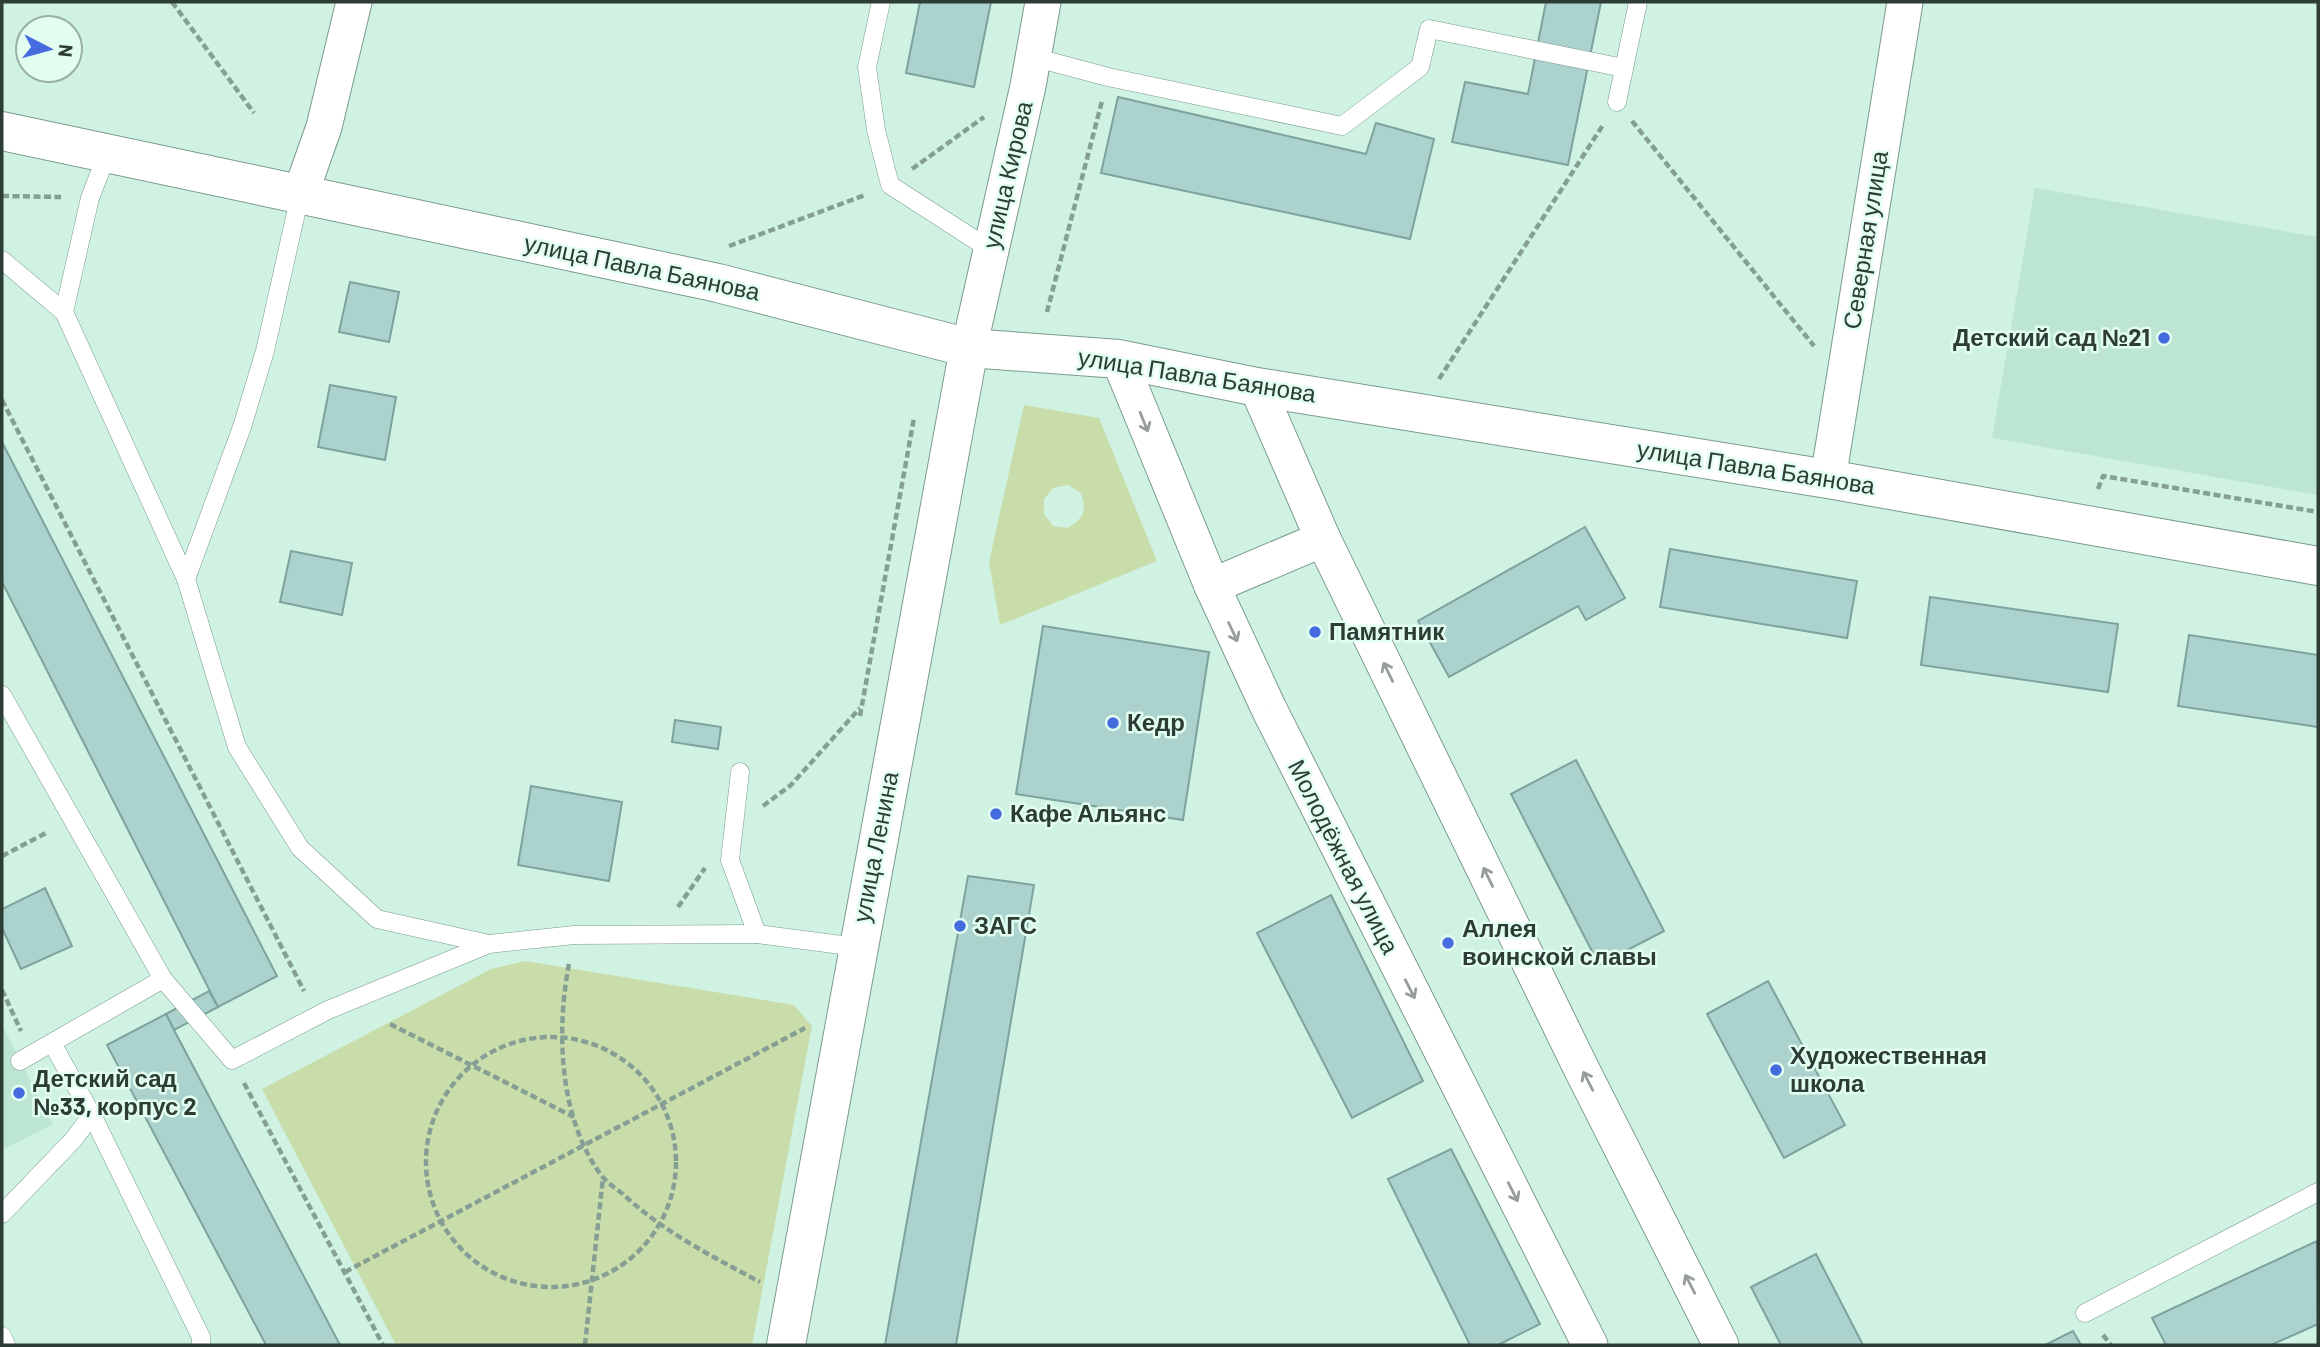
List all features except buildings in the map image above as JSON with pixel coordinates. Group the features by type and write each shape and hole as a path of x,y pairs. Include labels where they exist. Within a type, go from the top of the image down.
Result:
{"main road":[{"name":"улица Павла Баянова","path":"2,131 718,283 969,348 1119,359 1257,387 1828,479 2318,566"},
{"name":"улица Ленина","path":"786,1345 969,348"}],"street":[{"path":"300,195 324,127 354,2"},
{"name":"улица Кирова","path":"969,348 1043,2"},
{"name":"Северная улица","path":"1828,479 1905,2"},
{"name":"Молодёжная улица","path":"1119,359 1212,586 1269,709 1590,1345"},
{"path":"1257,387 1323,539 1580,1066 1721,1345"},
{"path":"1212,586 1323,539"}],"lane":[{"path":"881,2 867,67 876,130 890,185 991,250"},
{"path":"1617,102 1638,2"},
{"path":"1033,57 1108,77 1342,126 1420,68 1429,29 1625,68"},
{"path":"64,312 90,198 107,154"},
{"path":"186,579 242,427 265,351 300,195"},
{"path":"2,260 64,312 186,579 237,747 300,848 377,919 489,944"},
{"path":"2,695 163,979 232,1060 317,1016 489,944 574,935 757,934 857,947"},
{"path":"740,772 730,860 757,934"},
{"path":"20,1061 163,979"},
{"path":"52,1043 92,1115 201,1337 201,1345"},
{"path":"2,1214 74,1140 92,1115"},
{"path":"2085,1314 2318,1192"},
{"path":"2,1336 6,1345"}],"path":[{"path":"172,2 254,114"},
{"path":"1047,312 1108,77"},
{"path":"1439,379 1617,102 1843,382"},
{"path":"2,196 90,198"},
{"path":"2,400 317,1016"},
{"path":"2,856 72,819"},
{"path":"574,935 564,988 563,1037 565,1078 583,1146 603,1177 642,1212 711,1256 766,1285"},
{"path":"345,1272 814,1023"},
{"path":"390,1024 574,1117"},
{"path":"563,1037 603,1047 638,1071 663,1103 676,1143 675,1185 661,1224 632,1259 592,1281 549,1289 505,1280 467,1257 440,1222 426,1181 427,1138 443,1097 471,1064 514,1041 563,1037"},
{"path":"232,1060 383,1345"},
{"path":"585,1345 603,1177"}],"shaded area":[{"name":"Детский сад №21","path":"2035,188 2318,237 2318,495 1992,438"},
{"path":"1024,405 1099,418 1157,561 1000,625 989,562","holes":["1068,485 1081,493 1084,509 1078,521 1068,528 1053,526 1044,514 1044,499 1053,488"]},
{"path":"525,961 794,1005 812,1026 752,1345 396,1345 262,1089 491,969"},
{"name":"Детский сад №33, корпус 2","path":"2,1025 53,1124 2,1150"}],"place":[{"name":"Детский сад №21","path":"2164,338"},
{"name":"Памятник","path":"1315,632"},
{"name":"Кедр","path":"1113,723"},
{"name":"Кафе Альянс","path":"996,814"},
{"name":"ЗАГС","path":"960,926"},
{"name":"Аллея воинской славы","path":"1448,943"},
{"name":"Художественная школа","path":"1776,1070"},
{"name":"Детский сад №33, корпус 2","path":"19,1093"}]}
